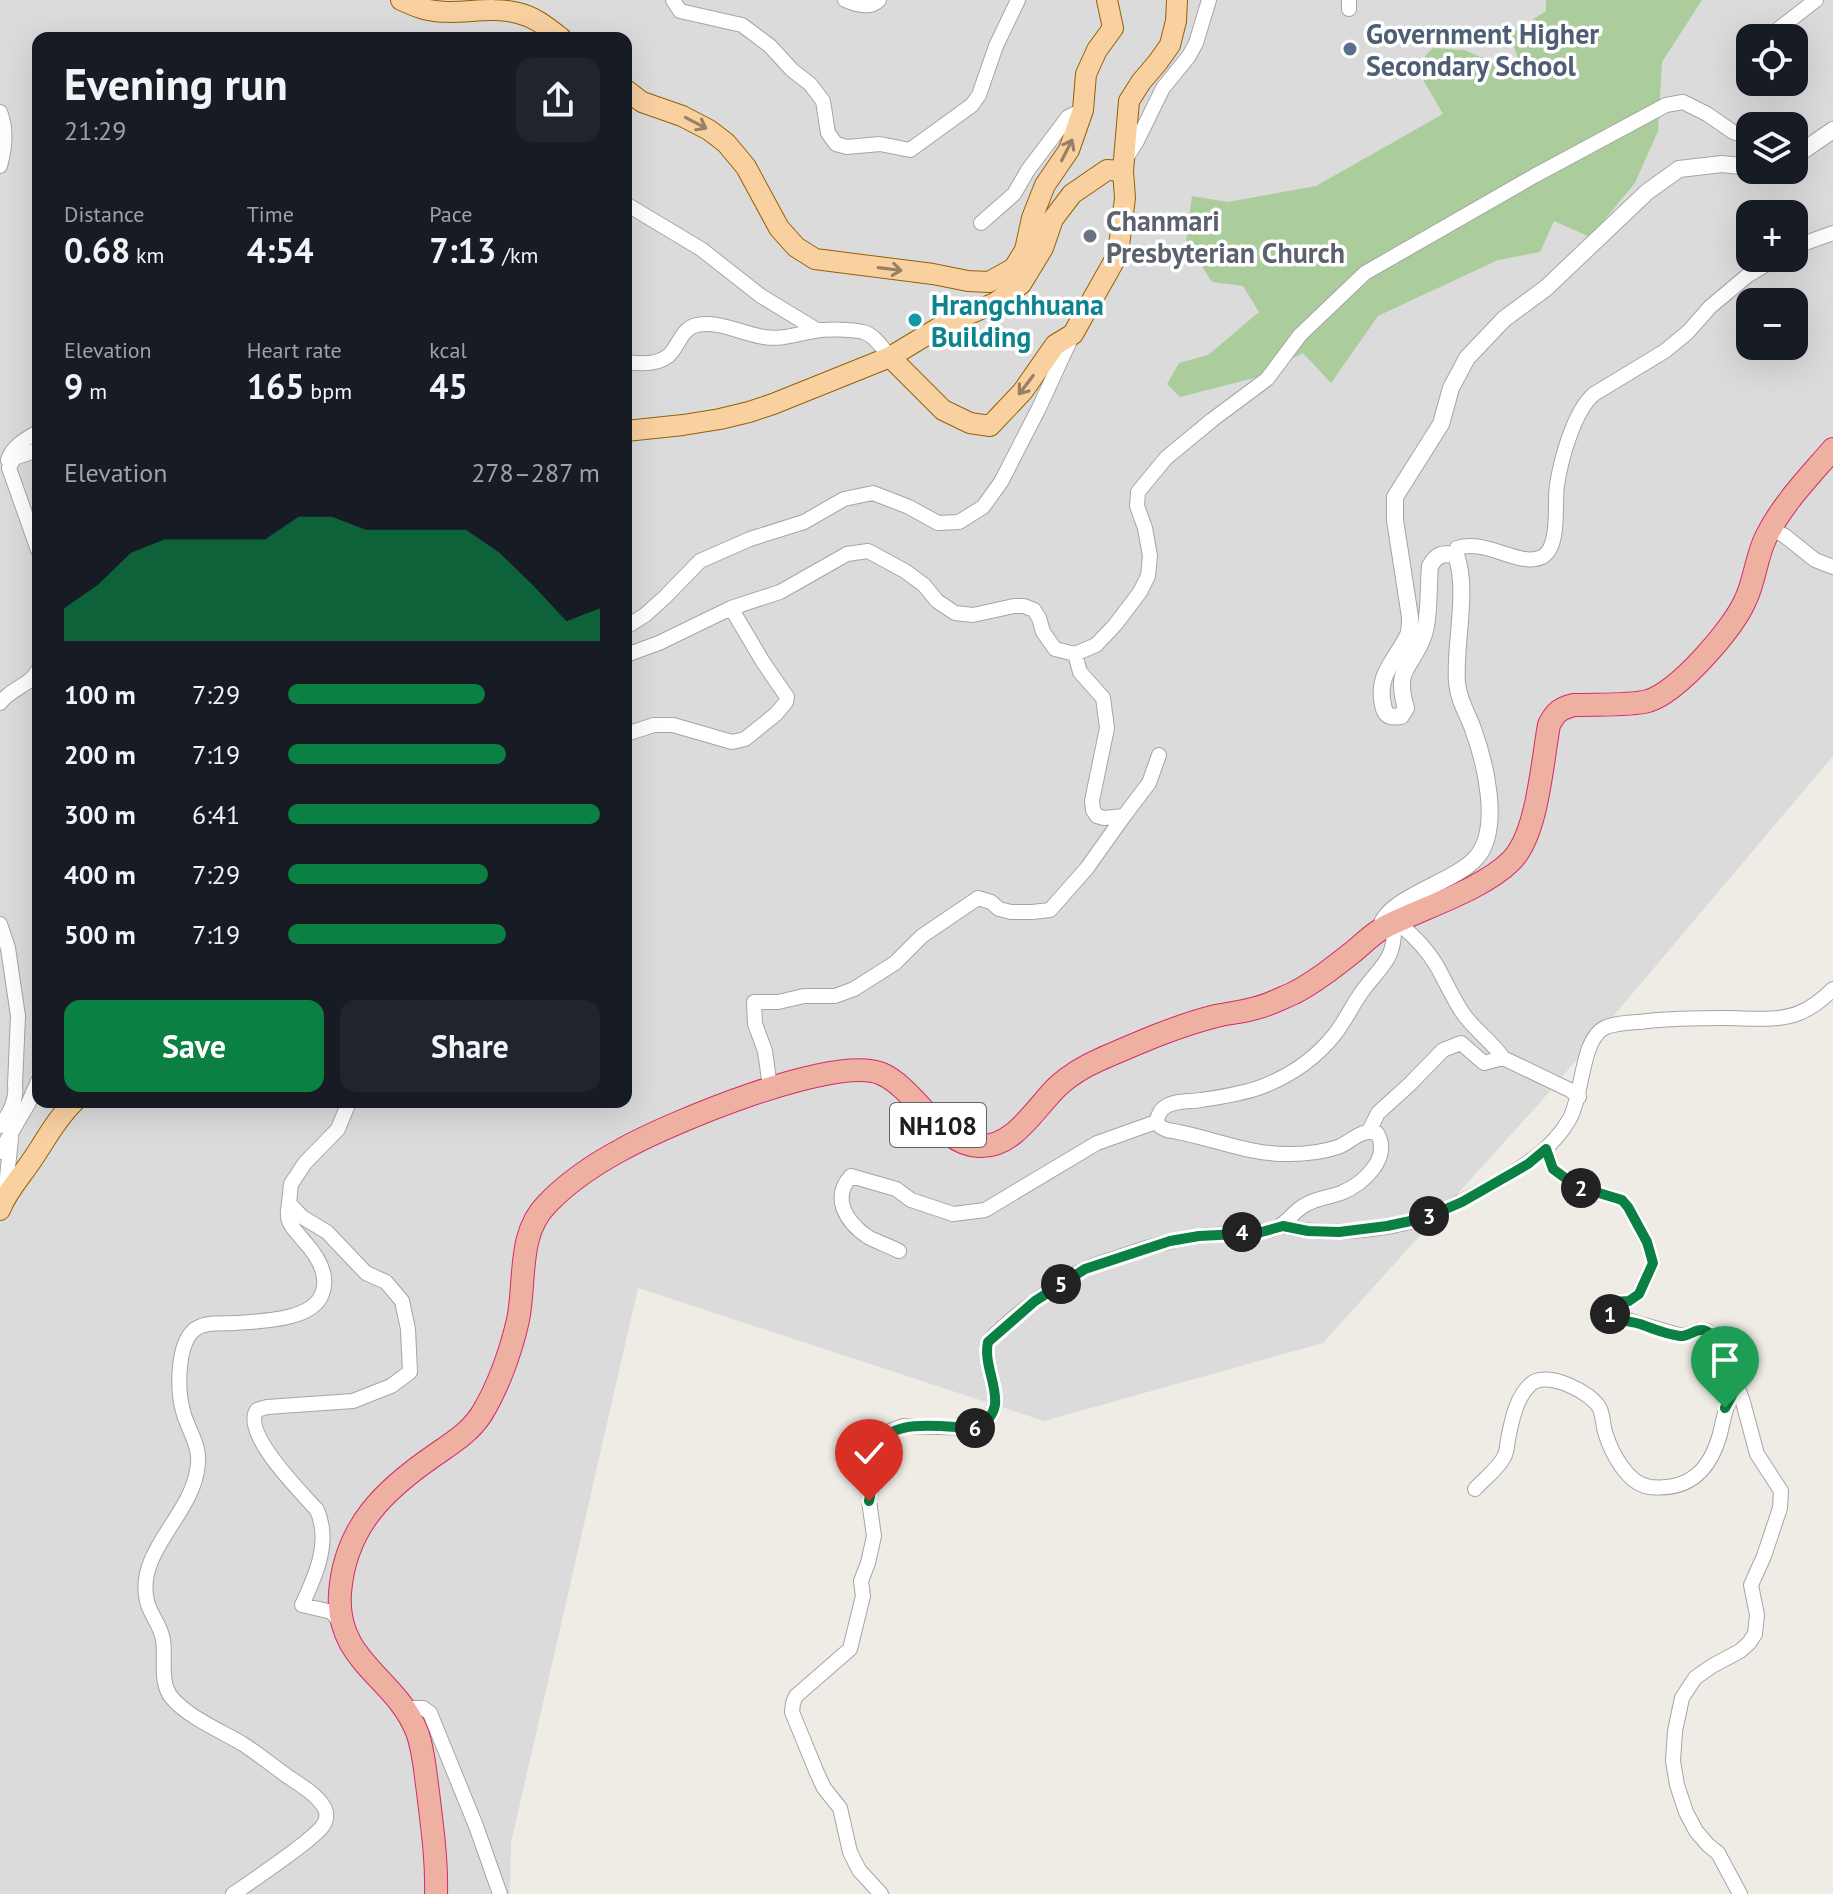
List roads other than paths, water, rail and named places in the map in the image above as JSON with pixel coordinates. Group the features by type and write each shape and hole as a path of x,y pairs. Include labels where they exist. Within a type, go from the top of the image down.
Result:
{"highway":[{"name":"NH108","path":"436,1894 436,1860 417,1733 403,1708 346,1638 341,1619 340,1593 352,1540 378,1502 404,1477 467,1432 485,1407 517,1322 525,1243 532,1222 545,1205 586,1171 625,1148 679,1123 770,1087 835,1072 875,1070 904,1088 940,1127 960,1140 976,1147 999,1143 1014,1133 1074,1073 1093,1063 1169,1030 1257,1008 1312,983 1390,925 1480,883 1515,857 1529,830 1549,725 1556,712 1574,705 1648,701 1680,681 1709,652 1739,614 1747,598 1764,540 1792,495 1833,449"}],"main road":[{"path":"401,0 424,9 518,13 542,23 553,32"},
{"path":"632,94 642,102 682,116 726,143 746,167 779,228 796,247 815,259 989,282 1014,268 1025,250 1032,218 1045,185 1069,150 1083,110 1086,74 1097,50 1113,28 1107,0"},
{"path":"890,357 943,410 970,423 990,426 1023,391 1055,345 1073,334 1118,254 1125,198 1123,167 1129,101 1170,45 1177,0"},
{"path":"632,430 683,425 749,412 890,357 945,324 995,303 1021,284 1043,248 1053,219 1072,194 1107,170 1123,167"},
{"path":"2,1203 67,1108"}],"street":[{"path":"673,0 680,11 742,25 770,46 810,84 823,101 828,133 836,144 847,147 880,144 910,150 972,105 1018,0"},
{"path":"845,0 862,6 872,6 879,0"},
{"path":"1123,167 1163,88 1196,43 1209,0"},
{"path":"1785,24 1816,0"},
{"path":"632,653 731,608 780,592 847,554 868,551 905,571 955,613 973,615 1024,606 1034,610 1043,632 1055,649 1075,654 1096,645 1140,592 1148,576 1150,556 1137,506 1138,492 1166,458 1267,379 1300,335 1365,273 1666,105 1683,102 1736,133"},
{"path":"981,223 1014,194 1068,117 1083,110"},
{"path":"0,112 4,124 5,150 0,166"},
{"path":"1808,147 1833,130"},
{"path":"1456,555 1439,554 1430,566 1424,635 1402,676 1401,693 1406,708 1401,716 1394,718 1384,710 1380,690 1387,670 1409,633 1410,617 1397,535 1395,497 1441,424 1451,388 1467,358 1504,319 1546,288 1647,192 1679,169 1736,166"},
{"path":"632,208 701,249 761,296 817,330"},
{"path":"1808,242 1833,233"},
{"path":"1579,1097 1503,1058 1462,1012 1424,947 1381,922 1394,908 1476,859 1487,833 1490,816 1483,762 1457,684 1460,599 1457,548 1474,544 1523,559 1542,557 1548,552 1556,525 1557,486 1568,443 1586,401 1665,351 1688,332 1710,307 1756,272"},
{"path":"632,362 654,362 670,355 687,330 698,324 718,325 767,338 817,330 867,332 890,357"},
{"path":"632,623 655,606 700,561 750,539 804,522 844,499 873,493 938,523 959,522 983,507 1001,482 1073,334"},
{"path":"11,463 8,457 13,450 32,436"},
{"path":"32,451 14,458 10,473 32,534"},
{"path":"1771,528 1815,560 1833,567"},
{"path":"632,732 654,725 673,725 732,742 745,739 786,702 787,697 731,608"},
{"path":"1075,654 1080,672 1103,698 1107,728 1092,806 1097,816 1124,816"},
{"path":"0,703 5,695 32,679"},
{"path":"770,1087 765,1051 755,1024 754,1002 835,996 854,989 895,963 922,936 978,898 1011,912 1050,910 1087,868 1149,783 1159,755"},
{"path":"0,924 8,948 6,969 18,1016 16,1095 6,1130 2,1203"},
{"path":"1156,1122 1164,1107 1173,1103 1258,1089 1295,1072 1334,1035 1362,992 1380,973 1388,959 1394,935 1390,925"},
{"path":"881,1894 859,1870 850,1852 840,1808 824,1788 792,1712 796,1696 850,1649 863,1596 861,1581 874,1536 869,1501 879,1452 890,1431 903,1426 975,1428 984,1424 994,1410 996,1396 986,1351 988,1342 1035,1301 1085,1269 1170,1241 1258,1233 1283,1226 1339,1232 1425,1218 1462,1202 1528,1164 1546,1149 1567,1124 1579,1097 1592,1040 1602,1029 1618,1023 1683,1018 1777,1018 1811,1007 1833,989"},
{"path":"1369,1131 1378,1113 1443,1050 1461,1043 1484,1063 1503,1058"},
{"path":"0,1152 6,1130 32,1095"},
{"path":"233,1894 282,1861 322,1828 326,1812 301,1785 242,1743 182,1708 170,1696 166,1688 161,1629 147,1604 145,1583 149,1564 184,1506 198,1468 199,1458 180,1396 181,1359 186,1340 198,1327 288,1317 301,1314 317,1303 325,1283 324,1271 292,1227 287,1215 291,1184 305,1163 338,1129 347,1108"},
{"path":"1156,1122 1167,1130 1257,1152 1288,1154 1339,1147 1361,1133 1377,1133 1381,1141 1379,1160 1366,1177 1343,1192 1295,1210 1283,1226"},
{"path":"899,1251 867,1236 848,1218 840,1200 843,1185 851,1176 896,1189 911,1200 953,1214 985,1210 1097,1143 1156,1122"},
{"path":"1546,1149 1553,1169 1576,1186 1622,1200 1651,1250 1653,1263 1639,1294 1629,1301 1613,1302 1609,1307 1610,1314 1616,1319 1682,1336 1699,1330 1707,1331 1714,1337 1728,1361 1757,1454 1779,1487 1782,1502 1751,1585 1757,1615 1755,1634 1740,1651 1712,1666 1688,1686 1682,1698 1675,1731 1673,1761 1686,1812 1696,1831 1718,1853 1740,1894"},
{"path":"289,1203 302,1217 327,1232 366,1273 386,1282 402,1301 408,1329 410,1372 391,1386 353,1401 267,1407 257,1410 253,1418 269,1454 317,1510 322,1521 324,1530 318,1570 302,1605 332,1612 344,1630"},
{"path":"1475,1489 1505,1456 1515,1409 1523,1393 1537,1380 1552,1380 1594,1400 1601,1413 1606,1435 1622,1465 1636,1481 1649,1487 1683,1484 1702,1471 1714,1451 1725,1408 1736,1388"},
{"path":"403,1708 423,1708 430,1713 500,1894"}],"place":[{"name":"Government Higher Secondary School","path":"1350,49"},
{"name":"Chanmari Presbyterian Church","path":"1090,236"},
{"name":"Hrangchhuana Building","path":"915,320"}]}
